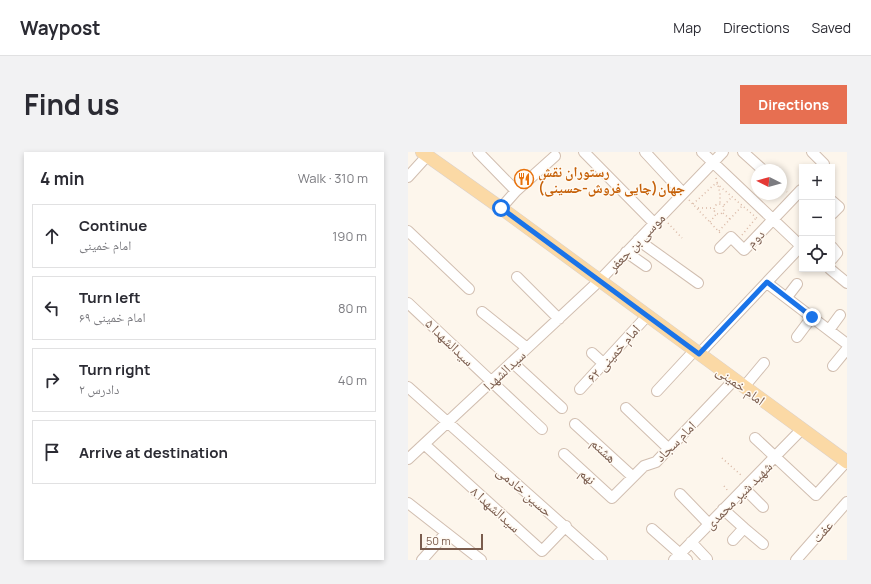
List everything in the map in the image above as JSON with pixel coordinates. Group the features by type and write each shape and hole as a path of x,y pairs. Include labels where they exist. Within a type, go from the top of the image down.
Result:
{"main road":[{"name":"امام خمینی","path":"424,154 501,208 802,429 846,459"}],"street":[{"path":"478,152 516,191"},
{"path":"584,152 658,220"},
{"path":"645,152 683,193"},
{"path":"702,152 760,214 799,244"},
{"name":"موسی بن جعفر","path":"599,281 723,152"},
{"path":"743,152 756,164"},
{"path":"812,152 824,164"},
{"path":"408,177 424,154"},
{"path":"501,208 516,191 555,156"},
{"path":"770,223 799,192"},
{"path":"835,204 839,207 835,211"},
{"name":"دوم","path":"720,248 731,237 744,250 770,223"},
{"path":"408,231 469,289"},
{"path":"638,240 698,283"},
{"path":"658,391 799,249"},
{"path":"626,252 646,266"},
{"path":"834,272 847,283"},
{"path":"517,277 559,319"},
{"name":"سیدالشهدا","path":"408,459 599,281"},
{"path":"767,282 847,344"},
{"path":"787,297 797,284"},
{"name":"سیدالشهدا ۵","path":"408,303 542,429"},
{"path":"482,312 527,348"},
{"path":"828,330 840,315"},
{"name":"امام خمینی ۶۲","path":"580,389 647,316"},
{"path":"796,337 812,317"},
{"path":"833,366 847,349"},
{"path":"592,353 604,364"},
{"path":"512,362 562,408"},
{"name":"امام سجاد","path":"612,498 644,466 656,462 739,383 764,363"},
{"name":"حسین خادمی","path":"410,392 566,526 600,559"},
{"path":"626,408 669,449"},
{"name":"هشتم","path":"575,424 633,477"},
{"name":"شهید شیر محمدی","path":"680,558 691,542 802,429"},
{"path":"755,438 816,495 846,459"},
{"name":"سیدالشهدا ۸","path":"424,444 542,551 566,526"},
{"name":"نهم","path":"564,454 612,498"},
{"path":"747,486 763,507"},
{"path":"680,494 709,524"},
{"name":"عفت","path":"796,560 847,502"},
{"path":"408,503 481,560"},
{"path":"723,510 763,544"},
{"path":"733,540 744,528"},
{"path":"652,529 680,558"},
{"path":"422,560 446,533"},
{"path":"691,542 707,559"}],"path":[{"path":"693,204 716,183"},
{"path":"716,183 742,205 760,214 770,223"},
{"path":"716,183 720,194 720,203"},
{"path":"683,193 728,240"},
{"path":"723,213 725,210 724,206 732,197"},
{"path":"720,203 724,206"},
{"path":"714,208 716,204 720,203"},
{"path":"719,231 742,205"},
{"path":"697,208 714,208"},
{"path":"714,208 715,212 723,213 730,219"},
{"path":"710,222 718,213"},
{"path":"739,245 745,239 742,235 760,214"},
{"path":"658,220 682,238"},
{"path":"722,458 747,486"}],"place":[{"name":"رستوران نقش جهان(چایی فروش-حسینی)","path":"524,179"}],"route":[{"path":"501,208 699,354 767,282 812,317"}]}
